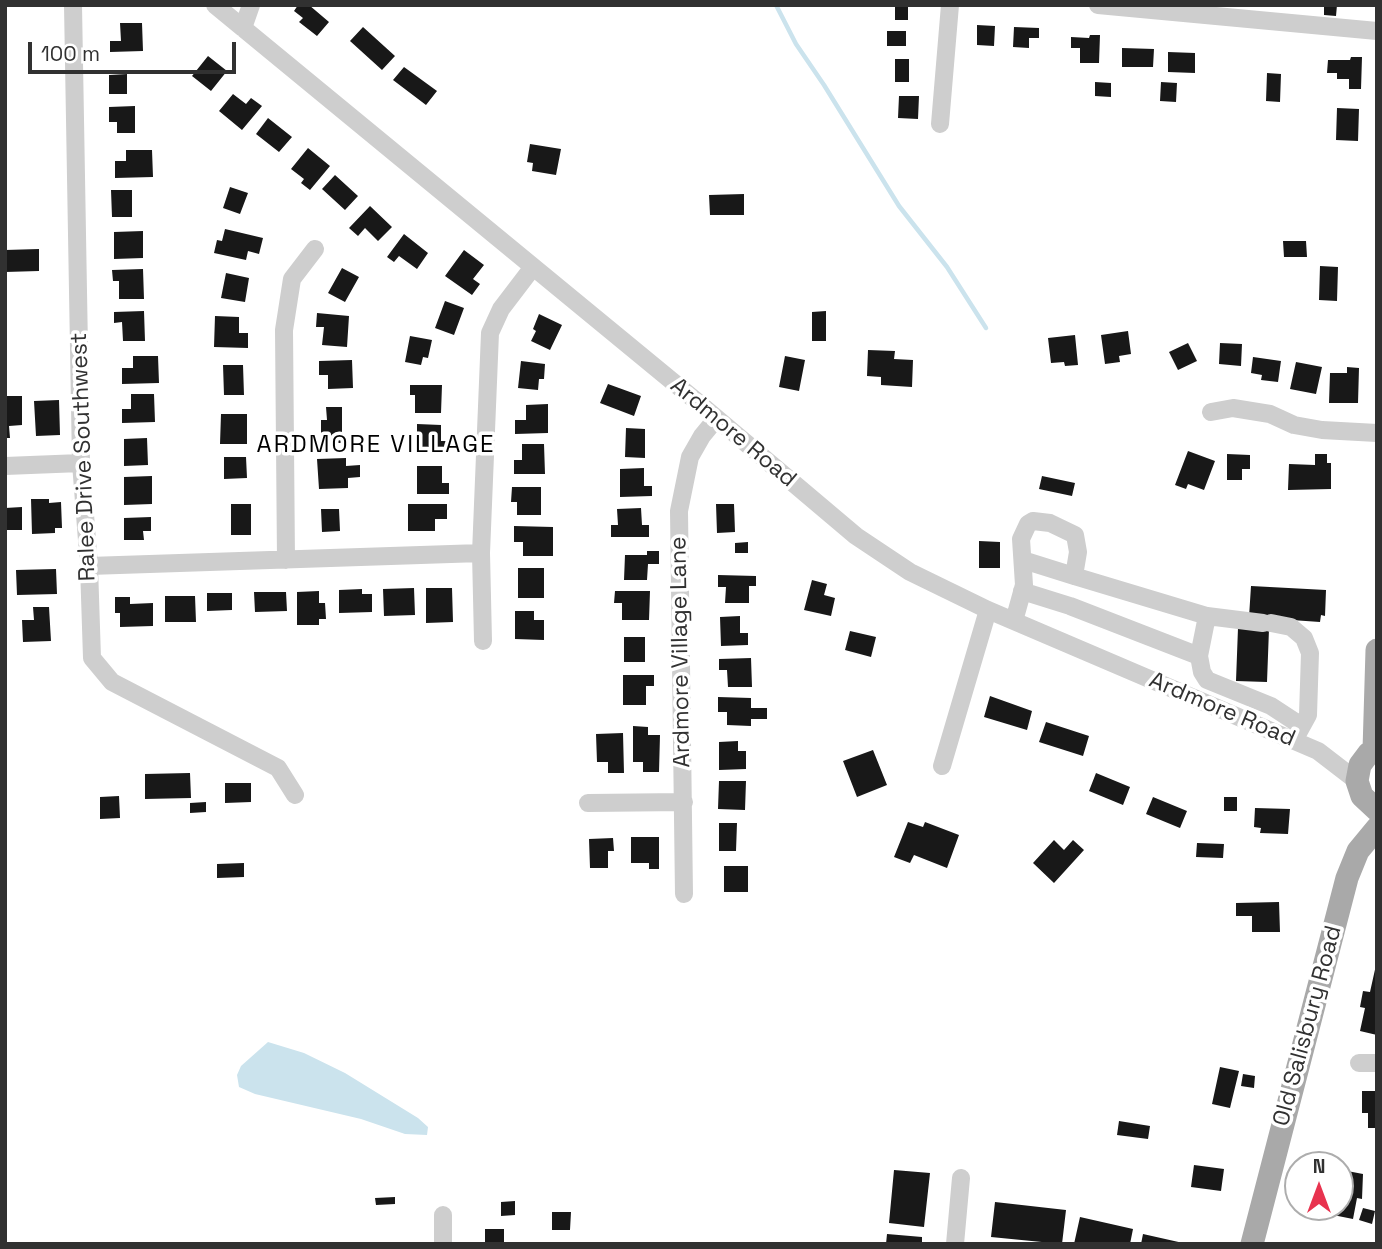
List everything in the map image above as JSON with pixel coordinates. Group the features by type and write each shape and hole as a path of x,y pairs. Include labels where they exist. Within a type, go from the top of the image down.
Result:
{"main road":[{"name":"Old Salisbury Road","path":"1252,1244 1347,878 1358,851 1365,796 1358,773 1372,752 1377,697 1377,650"},
{"name":"Old Salisbury Road","path":"1358,851 1377,828"}],"street":[{"name":"Ralee Drive Southwest","path":"73,5 81,463 89,566 92,658 112,682 278,768 295,795"},
{"name":"Ardmore Road","path":"215,5 856,536 910,572 988,610 1301,726 1318,751 1365,796"},
{"path":"243,28 251,5"},
{"path":"940,124 950,5"},
{"path":"1098,5 1377,31"},
{"path":"286,560 284,330 292,279 315,250"},
{"path":"483,641 481,553 490,333 501,309 533,267"},
{"path":"1211,412 1233,408 1270,414 1294,425 1322,430 1377,433"},
{"name":"Ardmore Village Lane","path":"684,894 679,511 690,457 716,419"},
{"path":"5,466 81,463"},
{"path":"1014,621 1022,591 1021,539 1028,524 1033,521 1050,523 1075,535 1078,552 1074,576"},
{"path":"89,566 481,553"},
{"path":"1023,560 1207,616 1291,627 1304,638 1310,663 1301,726 1271,706 1207,680 1199,656 1207,616"},
{"path":"1022,591 1069,606 1199,656"},
{"path":"942,766 988,610"},
{"name":"Ardmore Road","path":"1318,751 1372,752"},
{"path":"588,803 684,802"},
{"path":"955,1244 961,1178"},
{"path":"443,1214 443,1244"}],"water":[{"path":"268,1042 304,1053 345,1073 418,1118 428,1127 427,1135 405,1134 361,1119 255,1094 239,1087 237,1075 241,1066"}],"building":[{"path":"298,5 309,5 329,22 317,36 299,22 303,18 294,11"},
{"path":"895,5 908,5 908,20 895,20"},
{"path":"1324,5 1337,5 1336,16 1324,15"},
{"path":"120,23 142,23 143,51 110,52 110,41 121,41"},
{"path":"977,25 995,26 994,46 977,45"},
{"path":"363,27 395,56 382,70 350,41"},
{"path":"1014,27 1039,28 1039,38 1029,38 1029,48 1013,47"},
{"path":"887,31 906,31 906,46 887,46"},
{"path":"1090,35 1100,35 1099,63 1080,63 1080,48 1071,48 1071,37 1089,38"},
{"path":"1122,48 1154,49 1153,67 1122,67"},
{"path":"1168,52 1195,53 1195,73 1168,72"},
{"path":"208,56 227,71 211,91 192,76"},
{"path":"1351,57 1362,57 1361,89 1349,89 1349,79 1337,79 1337,73 1327,73 1328,60 1350,60"},
{"path":"895,59 909,59 909,82 895,82"},
{"path":"404,67 437,91 426,105 393,80"},
{"path":"1267,73 1281,74 1280,102 1266,101"},
{"path":"127,74 127,94 109,94 109,75"},
{"path":"1095,82 1111,83 1111,97 1095,96"},
{"path":"1161,82 1177,83 1176,102 1160,101"},
{"path":"233,94 246,104 251,98 262,106 242,130 219,111"},
{"path":"899,96 919,96 918,119 898,118"},
{"path":"135,106 135,133 117,133 117,122 109,122 109,107"},
{"path":"1337,108 1359,109 1358,141 1336,140"},
{"path":"268,118 292,137 279,152 256,134"},
{"path":"530,144 561,149 556,175 532,171 533,163 527,162"},
{"path":"308,148 330,166 310,190 301,183 304,179 291,169"},
{"path":"126,150 152,150 153,177 115,178 115,161 126,161"},
{"path":"335,175 358,196 345,210 322,189"},
{"path":"230,187 248,193 240,214 223,208"},
{"path":"111,190 132,190 132,217 112,217"},
{"path":"744,194 744,215 710,215 709,195"},
{"path":"370,206 392,227 378,241 365,228 358,236 349,228"},
{"path":"225,229 263,238 259,254 248,251 246,260 214,253 217,240 222,241"},
{"path":"143,231 143,258 114,259 114,232"},
{"path":"404,234 428,253 417,269 399,256 394,262 387,257"},
{"path":"1283,241 1306,241 1307,257 1284,257"},
{"path":"39,249 39,271 5,272 5,250"},
{"path":"464,250 484,265 473,279 480,284 472,295 445,276"},
{"path":"1320,266 1338,267 1337,301 1319,300"},
{"path":"342,268 359,277 345,302 328,293"},
{"path":"143,269 144,299 119,299 119,281 113,281 112,270"},
{"path":"226,273 249,278 245,302 221,298"},
{"path":"445,301 464,308 454,335 435,328"},
{"path":"144,311 145,341 123,341 122,322 114,323 114,312"},
{"path":"826,311 826,341 812,341 812,312"},
{"path":"317,313 349,316 347,347 322,345 324,327 316,327"},
{"path":"539,314 562,325 550,350 531,341"},
{"path":"215,316 239,317 239,333 248,333 248,348 214,347"},
{"path":"1128,331 1131,354 1119,356 1120,362 1105,364 1101,335"},
{"path":"1075,335 1078,365 1051,363 1048,338"},
{"path":"410,336 432,340 428,358 423,357 421,365 405,362"},
{"path":"1188,343 1197,361 1178,370 1169,352"},
{"path":"1220,343 1242,344 1241,366 1219,364"},
{"path":"868,350 895,351 894,359 913,360 912,387 881,385 881,377 867,376"},
{"path":"133,356 158,356 159,383 122,384 122,368 133,368"},
{"path":"785,356 805,360 799,391 779,387"},
{"path":"1253,357 1281,361 1278,382 1261,380 1262,375 1251,373"},
{"path":"352,360 353,388 328,389 328,375 319,375 319,361"},
{"path":"521,361 545,364 544,379 539,379 538,390 518,388"},
{"path":"1296,362 1322,367 1316,394 1290,389"},
{"path":"223,365 243,365 244,395 224,395"},
{"path":"1347,367 1359,368 1358,403 1329,403 1330,373 1347,373"},
{"path":"608,384 641,396 634,416 600,403"},
{"path":"410,385 442,385 441,413 415,413 415,395 410,395"},
{"path":"131,394 154,394 155,422 122,423 122,409 131,409"},
{"path":"5,396 22,396 22,425 9,426 10,438 5,438"},
{"path":"59,400 60,435 36,436 34,401"},
{"path":"548,404 548,433 515,434 515,420 526,420 526,405"},
{"path":"326,407 342,407 342,443 321,443 321,420 327,420"},
{"path":"221,414 247,414 247,444 220,444"},
{"path":"417,424 441,425 441,441 449,441 449,453 417,452"},
{"path":"626,428 645,429 645,458 625,457"},
{"path":"147,438 148,465 124,466 124,439"},
{"path":"522,444 544,444 545,474 514,474 514,460 522,460"},
{"path":"1188,451 1215,461 1204,490 1188,484 1186,489 1175,485"},
{"path":"1227,454 1250,455 1250,469 1242,469 1242,480 1227,480"},
{"path":"1315,454 1327,454 1327,463 1331,463 1331,489 1288,490 1289,464 1315,465"},
{"path":"224,457 246,457 247,478 224,479"},
{"path":"346,458 346,466 360,465 360,477 348,478 348,488 319,489 317,459"},
{"path":"417,466 442,466 442,483 449,483 449,494 417,494"},
{"path":"644,468 644,486 652,486 652,496 620,497 620,469"},
{"path":"152,476 152,504 124,505 124,477"},
{"path":"1042,476 1075,483 1072,496 1039,489"},
{"path":"512,487 541,487 541,515 517,515 517,502 511,502"},
{"path":"31,499 49,499 49,503 61,502 62,528 55,528 55,533 32,534"},
{"path":"231,504 251,504 251,535 231,535"},
{"path":"408,504 447,504 447,519 435,519 435,531 408,531"},
{"path":"716,504 734,504 735,532 717,533"},
{"path":"22,507 22,530 5,530 5,508"},
{"path":"641,508 642,525 649,525 649,537 611,537 611,525 618,525 617,509"},
{"path":"321,509 339,509 340,531 322,532"},
{"path":"151,517 151,531 143,531 144,540 124,540 124,518"},
{"path":"514,526 553,527 553,556 523,556 523,542 514,542"},
{"path":"979,541 1000,542 1000,568 979,568"},
{"path":"748,542 748,553 735,553 735,543"},
{"path":"647,551 659,551 659,564 648,564 647,580 624,580 625,555 647,555"},
{"path":"518,568 544,568 544,598 518,598"},
{"path":"56,569 57,594 17,595 16,570"},
{"path":"718,575 756,576 756,586 749,586 749,603 725,603 726,587 718,587"},
{"path":"812,580 827,584 824,595 835,598 831,616 804,610"},
{"path":"1251,586 1326,590 1325,616 1321,615 1320,622 1249,617"},
{"path":"414,588 415,615 384,616 383,589"},
{"path":"426,588 452,588 453,622 426,623"},
{"path":"362,589 362,594 372,594 372,612 339,613 339,590"},
{"path":"319,591 319,603 325,603 326,619 319,619 319,625 297,625 297,592"},
{"path":"615,591 650,591 649,620 622,620 622,603 614,603"},
{"path":"254,592 286,592 287,611 255,612"},
{"path":"207,593 232,593 232,610 207,611"},
{"path":"165,596 195,596 196,622 165,622"},
{"path":"115,597 130,597 130,604 153,603 153,626 120,627 120,613 115,613"},
{"path":"33,607 49,607 51,641 23,642 22,620 34,620"},
{"path":"515,611 534,611 534,620 544,620 544,640 515,639"},
{"path":"740,616 740,633 748,633 748,645 721,646 720,617"},
{"path":"1238,628 1269,629 1267,682 1236,681"},
{"path":"850,631 876,637 871,657 845,650"},
{"path":"624,637 645,637 645,662 624,662"},
{"path":"751,658 752,687 728,687 727,670 719,670 719,659"},
{"path":"623,675 654,675 654,686 646,686 646,705 623,705"},
{"path":"990,696 1032,711 1027,730 984,717"},
{"path":"718,697 751,698 751,708 767,708 767,719 751,719 751,726 727,725 727,712 718,712"},
{"path":"1046,722 1089,736 1083,756 1039,742"},
{"path":"633,726 648,727 648,735 660,735 659,772 643,772 643,762 633,762"},
{"path":"623,733 624,773 608,773 608,762 597,762 596,734"},
{"path":"738,741 738,751 746,751 746,769 719,770 719,742"},
{"path":"873,750 887,785 857,797 843,761"},
{"path":"190,773 191,798 145,799 145,774"},
{"path":"1096,773 1130,787 1123,805 1089,791"},
{"path":"719,781 746,781 745,810 718,809"},
{"path":"225,783 251,783 251,802 225,803"},
{"path":"119,796 120,818 100,819 100,797"},
{"path":"1153,797 1187,811 1180,828 1146,814"},
{"path":"1224,797 1237,797 1237,811 1224,811"},
{"path":"206,802 206,812 190,813 190,803"},
{"path":"1255,808 1290,809 1288,834 1260,833 1261,828 1254,827"},
{"path":"908,822 923,827 925,822 959,835 947,868 914,855 910,863 894,857"},
{"path":"719,823 737,823 736,851 719,851"},
{"path":"631,837 659,837 659,869 649,869 649,863 631,863"},
{"path":"613,838 614,851 608,851 608,868 590,868 589,839"},
{"path":"1054,840 1064,850 1073,840 1084,850 1054,883 1033,863"},
{"path":"1197,843 1224,844 1223,858 1196,857"},
{"path":"244,863 244,877 217,878 217,864"},
{"path":"724,866 748,866 748,892 724,892"},
{"path":"1279,902 1280,932 1252,932 1252,916 1236,916 1236,903"},
{"path":"1376,965 1377,1035 1360,1031 1365,1008 1360,1007 1363,991 1370,992"},
{"path":"1220,1067 1239,1071 1230,1108 1212,1104"},
{"path":"1243,1074 1255,1076 1254,1088 1241,1086"},
{"path":"1362,1091 1377,1091 1377,1128 1368,1128 1368,1113 1362,1113"},
{"path":"1119,1121 1150,1126 1148,1139 1117,1135"},
{"path":"1194,1165 1224,1169 1221,1191 1191,1187"},
{"path":"894,1170 930,1173 924,1227 889,1223"},
{"path":"1354,1172 1363,1174 1362,1199 1357,1198 1354,1214"},
{"path":"395,1197 395,1204 376,1205 375,1198"},
{"path":"515,1201 515,1215 501,1216 501,1202"},
{"path":"995,1202 1066,1210 1062,1244 991,1237"},
{"path":"1363,1208 1375,1211 1372,1224 1359,1220"},
{"path":"552,1212 571,1212 570,1230 552,1230"},
{"path":"1080,1217 1133,1229 1130,1244 1074,1244"},
{"path":"485,1229 504,1229 504,1244 485,1244"},
{"path":"887,1234 922,1237 922,1244 886,1244"},
{"path":"1143,1234 1183,1243 1183,1244 1141,1244"}],"waterway":[{"path":"776,5 796,44 899,206 947,267 986,328"}],"district":[{"name":"ARDMORE VILLAGE","path":"376,445"}]}
